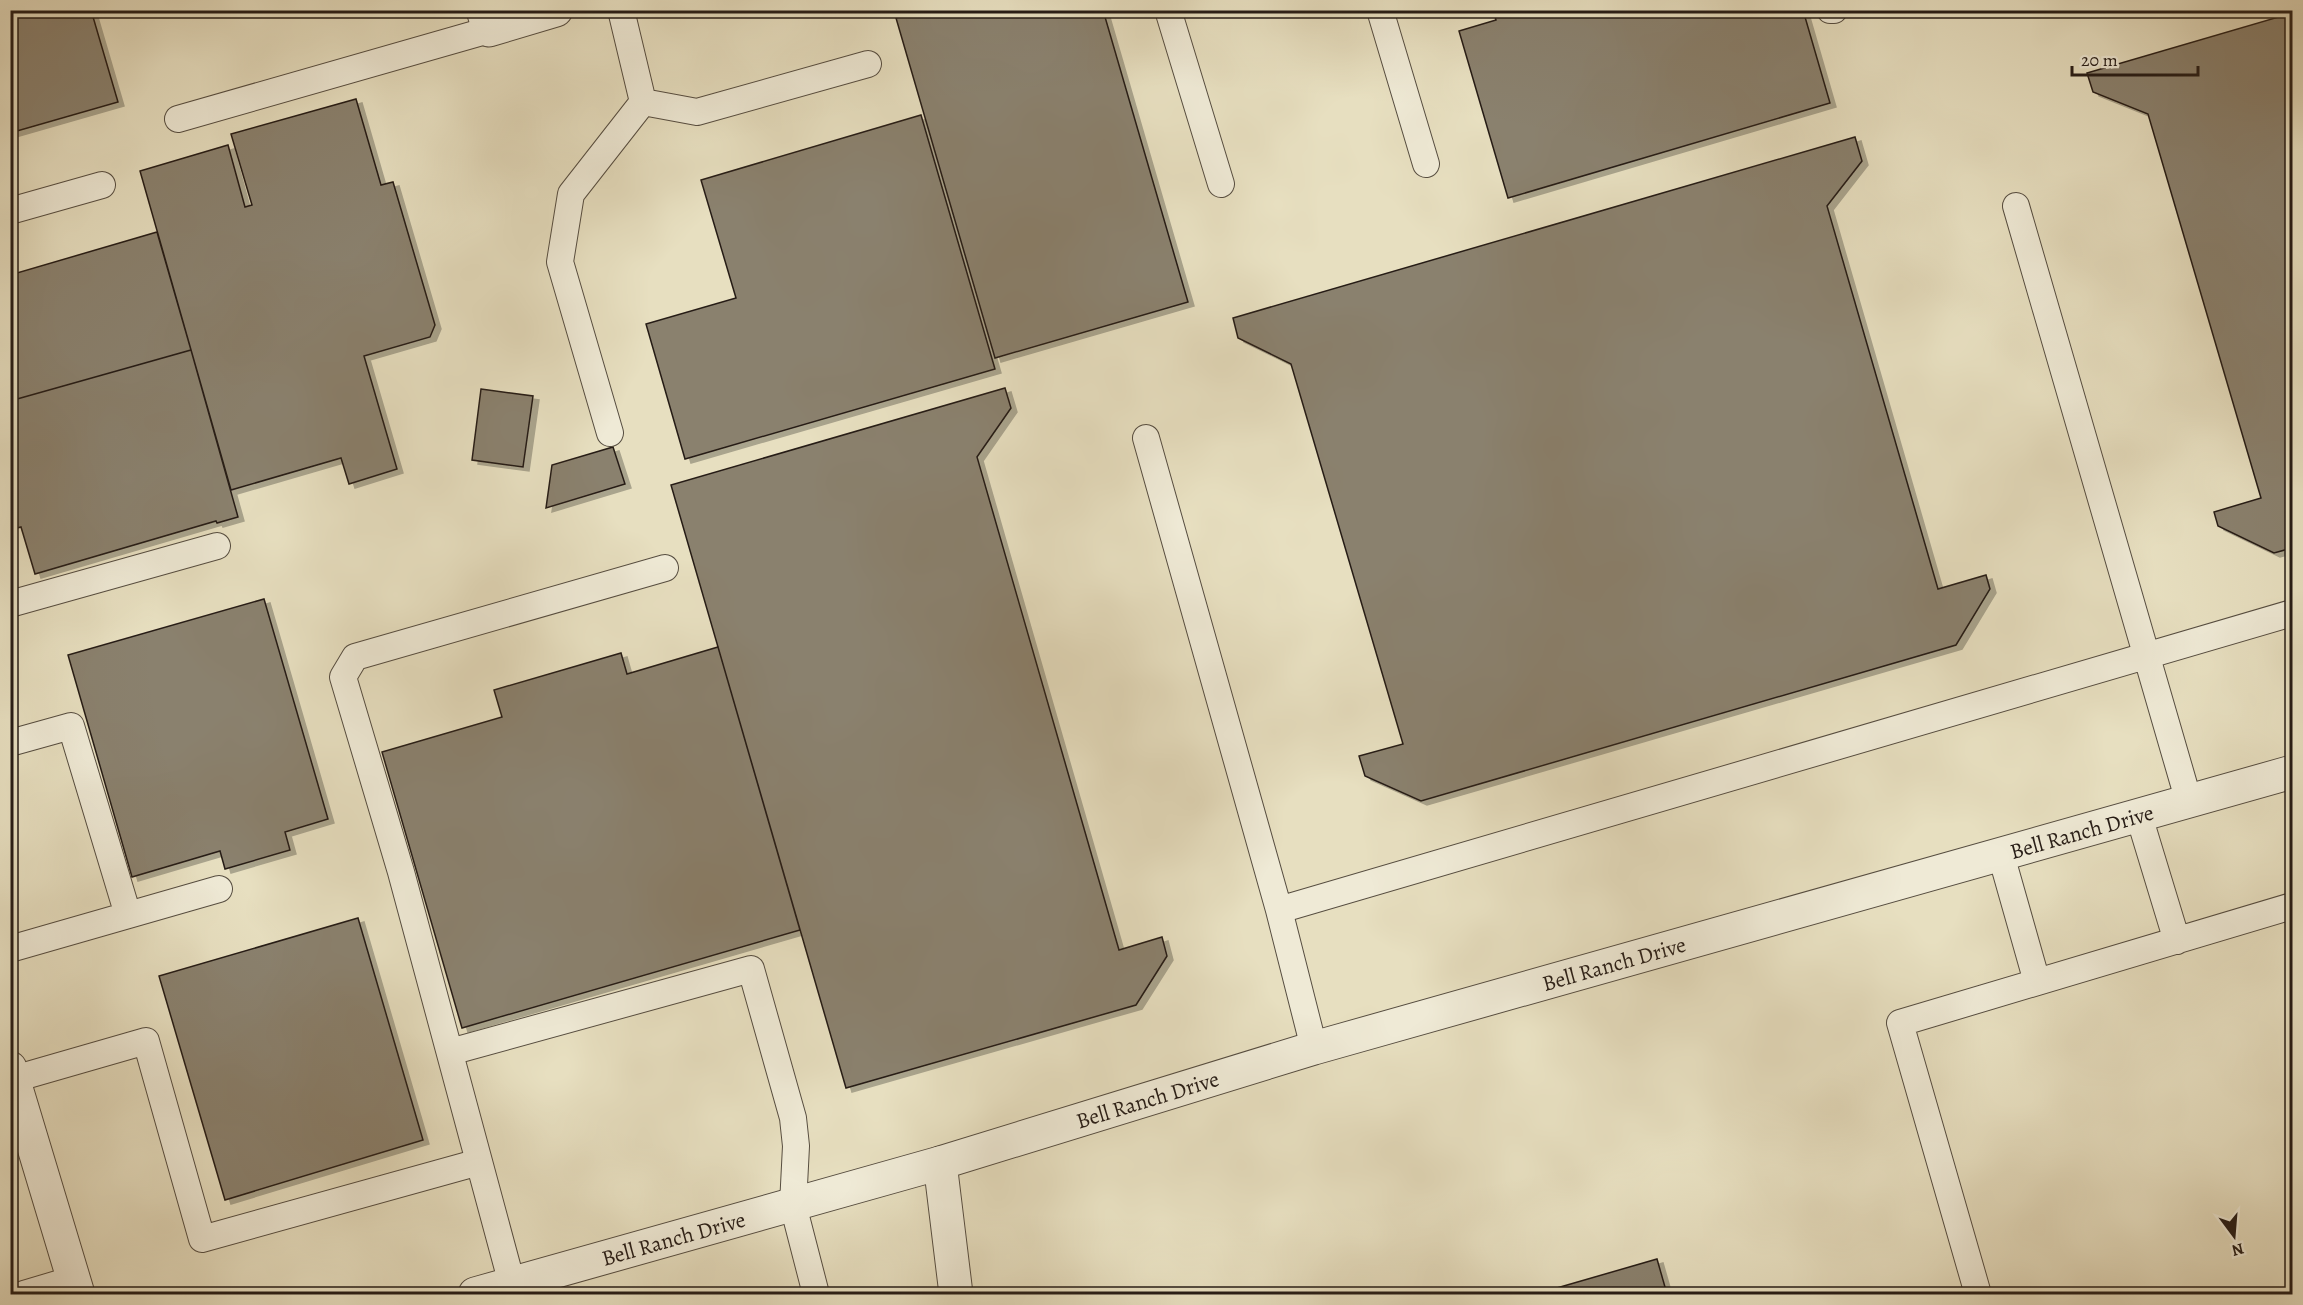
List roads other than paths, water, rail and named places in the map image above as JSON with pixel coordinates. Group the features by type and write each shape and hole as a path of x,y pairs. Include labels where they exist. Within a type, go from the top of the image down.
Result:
{"street":[{"path":"486,20 556,10"},
{"name":"Bell Ranch Drive","path":"474,1294 940,1164 1314,1048 2292,772"},
{"path":"12,1074 76,1287"},
{"path":"940,1164 956,1294"}],"lane":[{"path":"621,10 643,102"},
{"path":"1168,10 1221,184"},
{"path":"1380,10 1426,164"},
{"path":"178,119 486,20"},
{"path":"643,102 697,112 868,64"},
{"path":"610,433 560,261 571,194 643,102"},
{"path":"10,210 102,185"},
{"path":"2016,206 2189,802"},
{"path":"1146,438 1279,910 1314,1048"},
{"path":"10,604 217,546"},
{"path":"512,1284 401,872 343,677 355,657 665,568"},
{"path":"1279,910 2292,613"},
{"path":"10,743 71,726 128,915"},
{"path":"2139,816 2177,940"},
{"path":"2001,855 2037,982"},
{"path":"10,949 219,889"},
{"path":"1978,1294 1900,1023 2292,906"},
{"path":"450,1052 751,969 793,1118 796,1155 793,1205 816,1294"},
{"path":"12,1074 146,1041 202,1239 479,1162"},
{"path":"24,1294 76,1287"}]}
